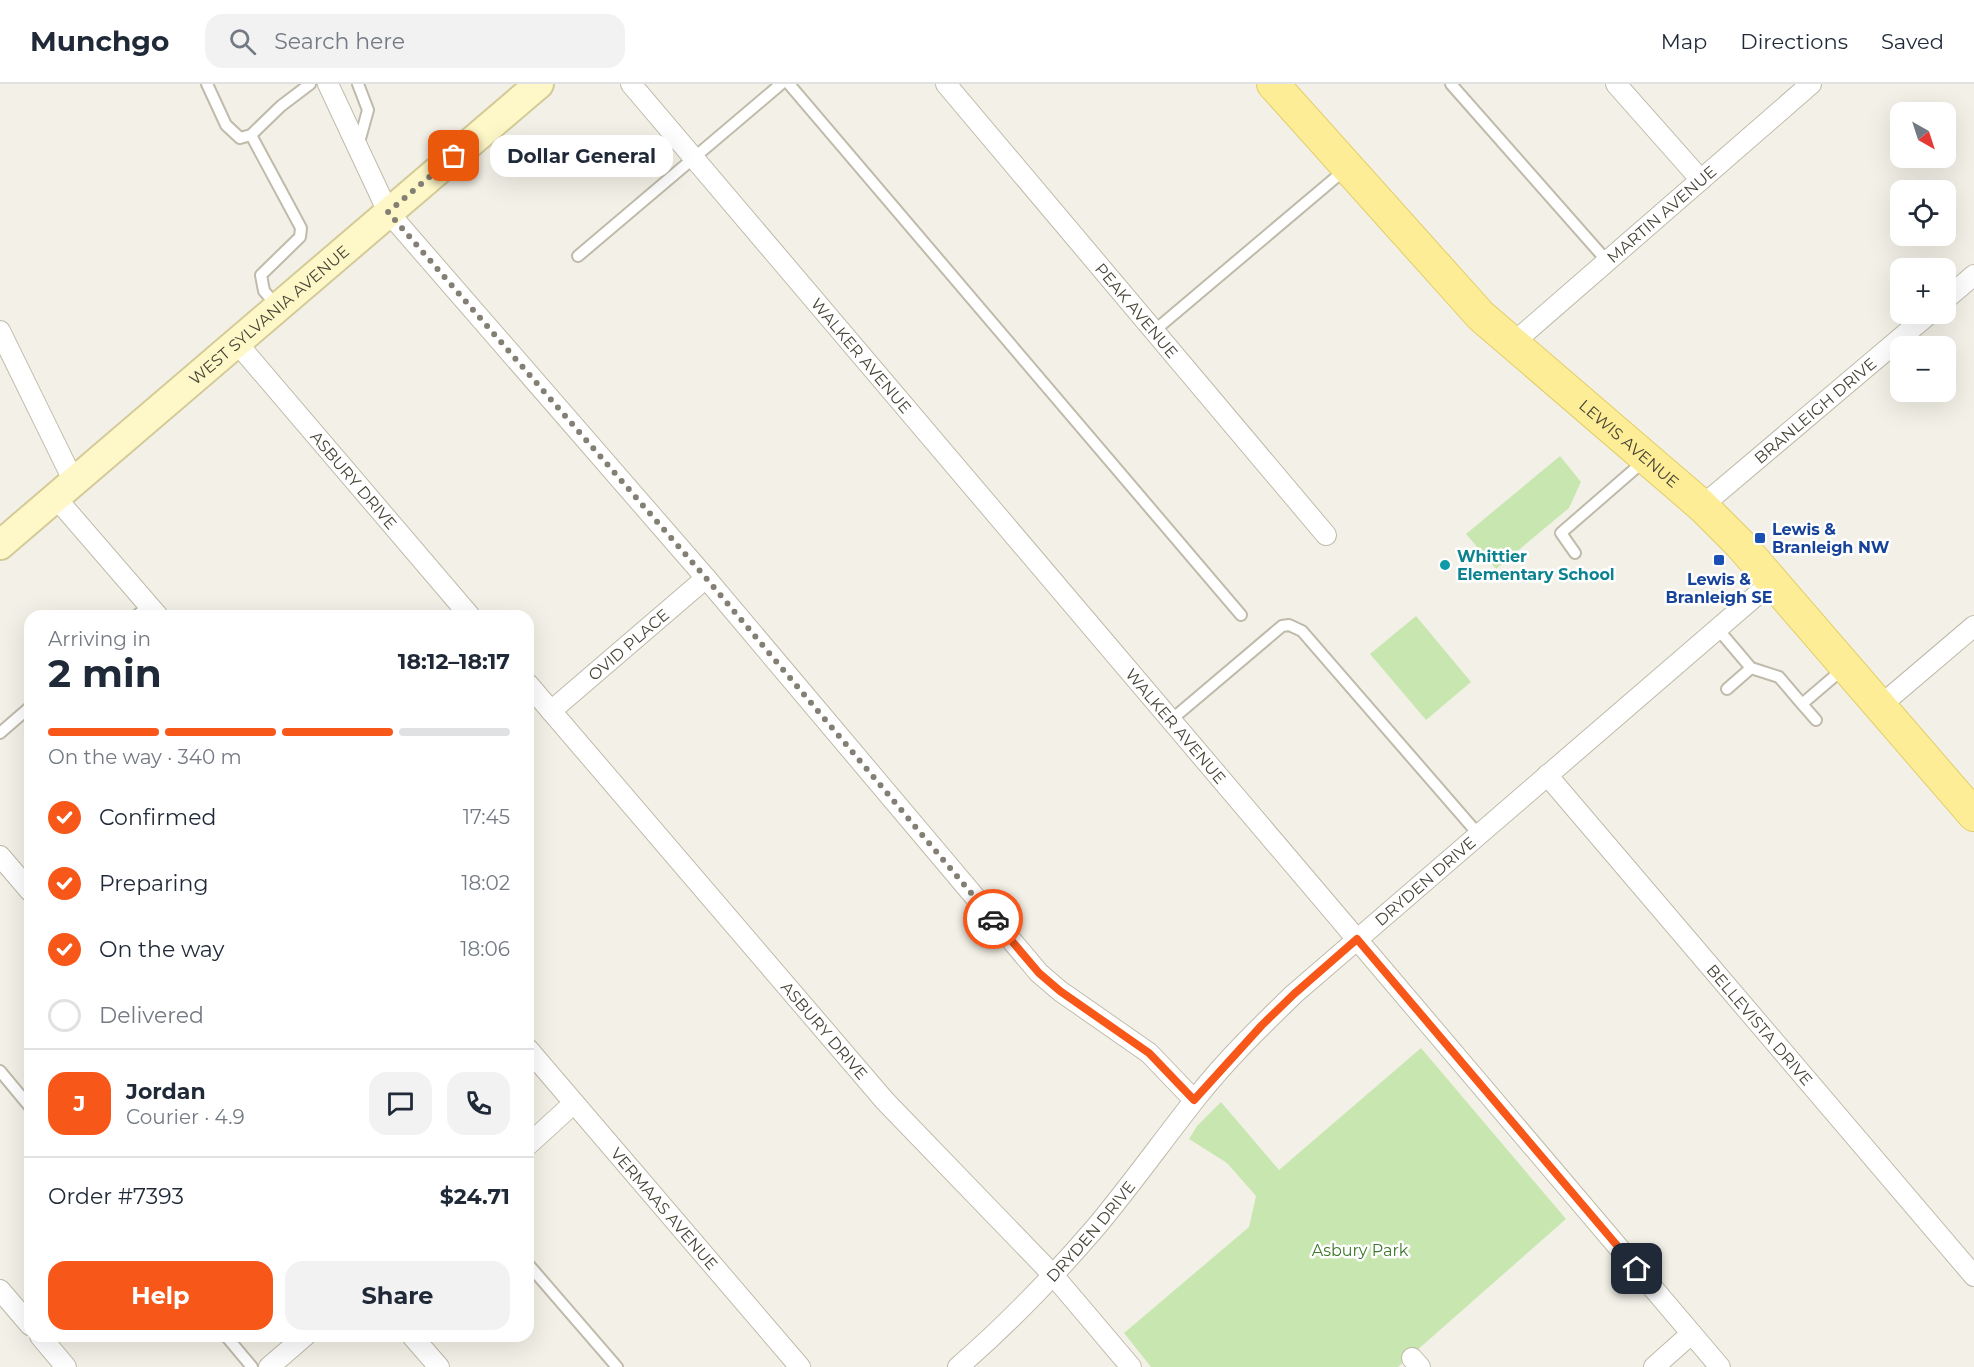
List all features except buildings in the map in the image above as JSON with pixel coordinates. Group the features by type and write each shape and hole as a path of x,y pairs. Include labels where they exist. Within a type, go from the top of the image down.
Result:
{"main road":[{"name":"WEST SYLVANIA AVENUE","path":"0,545 539,84"},
{"name":"LEWIS AVENUE","path":"1273,84 1480,316 1702,506 1740,544 1974,815"}],"street":[{"path":"328,84 388,212 706,578 1039,973 1060,991 1149,1053 1194,1100"},
{"name":"WALKER AVENUE","path":"631,84 1720,1367"},
{"name":"PEAK AVENUE","path":"946,84 1326,535"},
{"path":"1616,84 1701,180"},
{"name":"MARTIN AVENUE","path":"1512,344 1811,84"},
{"path":"1956,290 1974,275"},
{"name":"BRANLEIGH DRIVE","path":"1702,506 1917,324"},
{"path":"0,331 65,490 145,610"},
{"name":"ASBURY DRIVE","path":"237,343 465,610"},
{"name":"OVID PLACE","path":"550,711 706,578"},
{"name":"DRYDEN DRIVE","path":"958,1367 1002,1327 1053,1275 1097,1225 1194,1100 1262,1025 1294,994 1773,581"},
{"path":"1880,706 1974,626"},
{"name":"ASBURY DRIVE","path":"534,691 885,1101 1053,1275 1131,1367"},
{"name":"BELLEVISTA DRIVE","path":"1547,775 1974,1276"},
{"path":"0,856 24,884"},
{"name":"VERMAAS AVENUE","path":"534,1056 800,1367"},
{"path":"534,1140 574,1103"},
{"path":"0,1290 24,1318"},
{"path":"1654,1367 1691,1334"},
{"path":"45,1342 66,1367"},
{"path":"269,1367 298,1342"},
{"path":"417,1342 439,1367"}],"lane":[{"path":"207,84 226,125 240,138 251,135 281,106 310,84"},
{"path":"358,84 368,110 358,147"},
{"path":"578,256 781,84"},
{"path":"789,84 1241,615"},
{"path":"1451,84 1607,261"},
{"path":"251,135 301,228 300,237 261,275 264,291 278,308"},
{"path":"1154,332 1347,168"},
{"path":"1575,553 1562,533 1646,459"},
{"path":"1171,720 1282,626 1295,627 1302,631 1479,835"},
{"path":"1717,628 1751,668 1779,677 1816,720"},
{"path":"1802,704 1846,666"},
{"path":"1727,689 1751,668"},
{"path":"0,733 24,712"},
{"path":"0,1071 24,1100"},
{"path":"534,1271 617,1367"},
{"path":"231,1342 252,1367"}],"green space":[{"path":"1560,456 1581,482 1569,508 1496,569 1466,534"},
{"path":"1416,616 1471,682 1426,720 1370,654"},
{"name":"Asbury Park","path":"1421,1048 1566,1219 1398,1367 1151,1367 1124,1333 1249,1227 1256,1196 1227,1163 1189,1139 1197,1126 1221,1102 1279,1170"}],"way so far":[{"path":"454,156 388,212 706,578 993,919"}],"place":[{"name":"Dollar General","path":"454,156"},
{"name":"Lewis & Branleigh NW","path":"1760,538"},
{"name":"Lewis & Branleigh SE","path":"1719,560"},
{"name":"Whittier Elementary School","path":"1445,565"}],"route":[{"path":"993,919 1039,973 1060,991 1149,1053 1194,1100 1233,1054 1262,1025 1357,939 1637,1269"}]}
